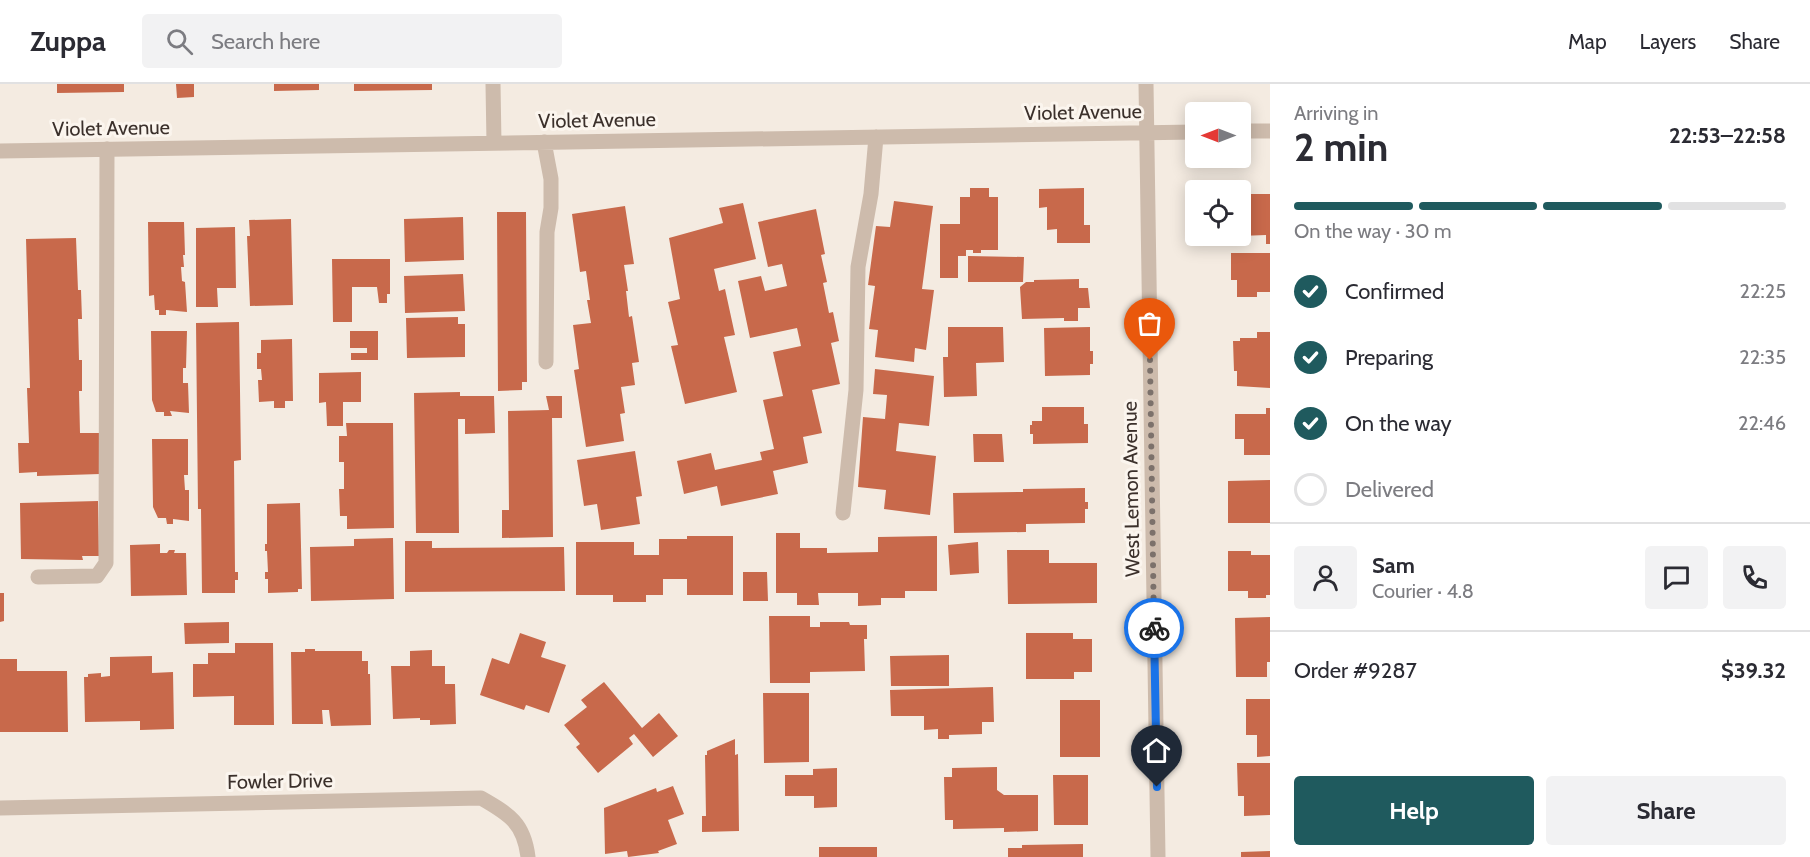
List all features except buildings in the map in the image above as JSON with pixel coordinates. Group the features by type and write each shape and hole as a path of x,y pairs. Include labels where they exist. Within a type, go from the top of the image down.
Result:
{"street":[{"path":"493,84 494,143"},
{"name":"West Lemon Avenue","path":"1146,84 1158,857"},
{"path":"1251,131 1270,130"},
{"name":"Violet Avenue","path":"0,151 1185,132"},
{"path":"843,513 856,390 858,267 872,194 876,137"},
{"path":"544,142 551,179 551,208 547,232 546,362"},
{"path":"38,578 97,576 106,563 107,149"},
{"name":"Fowler Drive","path":"0,808 481,798 507,813 525,838 528,857"}],"way so far":[{"path":"1150,360 1154,628"}],"route":[{"path":"1154,628 1157,787"}]}
